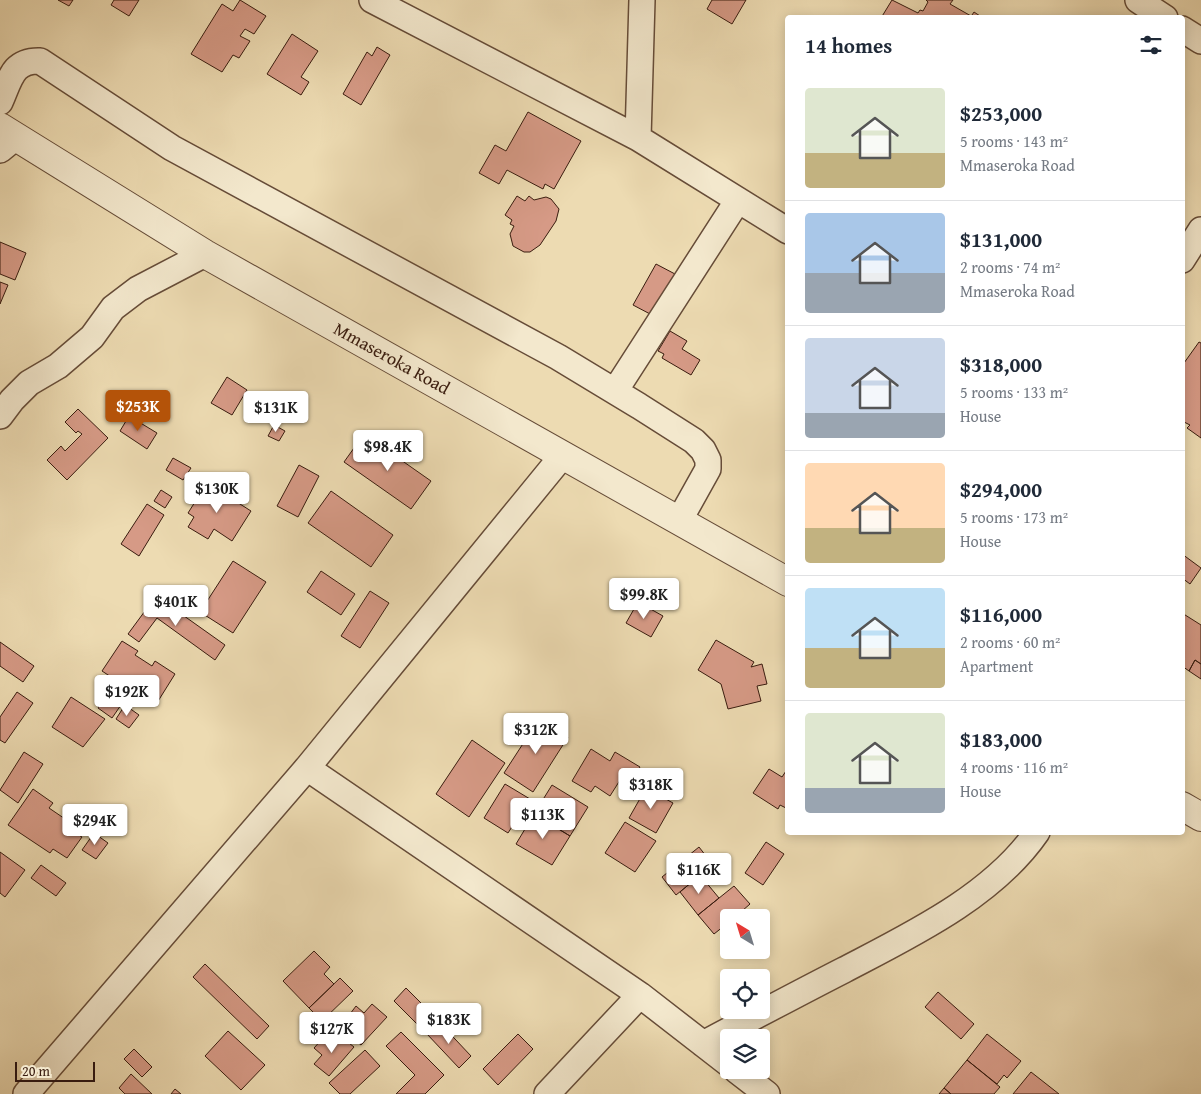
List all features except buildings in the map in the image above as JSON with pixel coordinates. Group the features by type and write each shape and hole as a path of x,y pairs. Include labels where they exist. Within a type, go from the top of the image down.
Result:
{"street":[{"path":"372,0 638,138 785,229"},
{"path":"638,138 642,0"},
{"path":"1138,0 1160,15"},
{"path":"1185,31 1201,41"},
{"path":"0,102 15,68 28,61 40,61 172,148 558,357 614,391 694,441 703,450 708,460 708,469 679,521"},
{"name":"Mmaseroka Road","path":"5,138 205,254 785,580"},
{"path":"614,391 738,200"},
{"path":"1185,255 1201,230"},
{"path":"0,416 12,400 29,383 58,366 92,337 114,308 138,289 205,254"},
{"path":"26,1094 307,768 563,455"},
{"path":"307,768 640,995 720,1057"},
{"path":"1185,808 1201,817"},
{"path":"703,1044 914,933 995,878 1027,846 1035,835"},
{"path":"546,1094 640,995"},
{"path":"748,1079 767,1094"}]}
